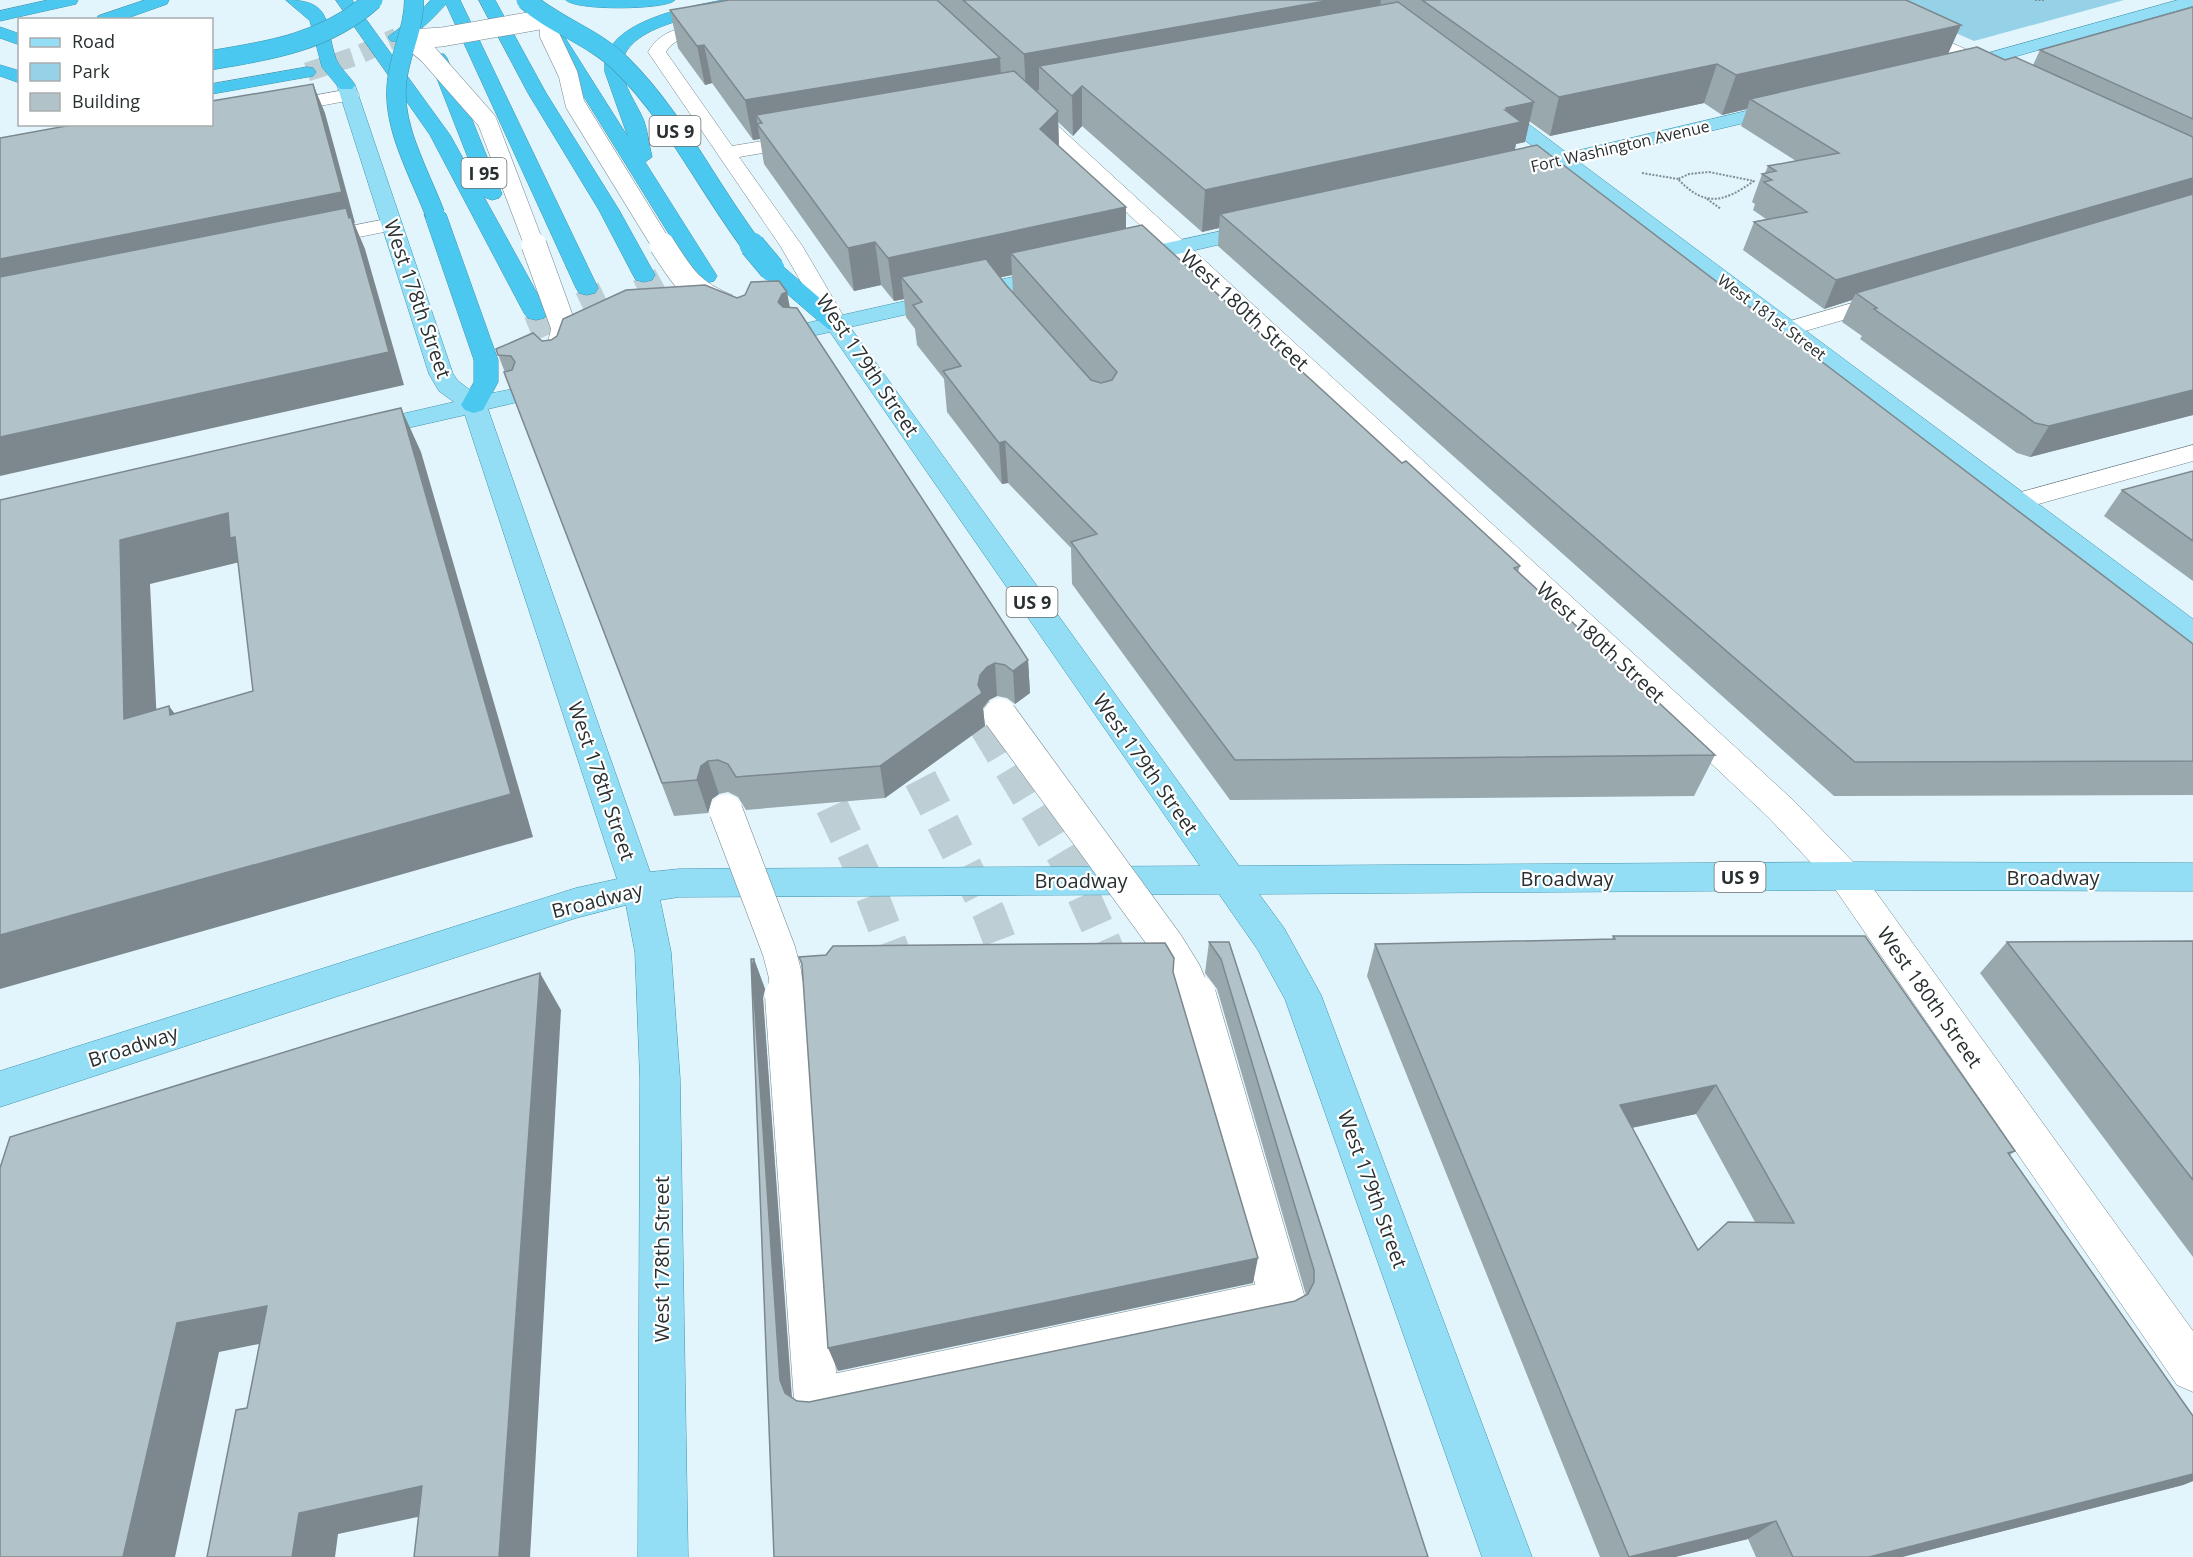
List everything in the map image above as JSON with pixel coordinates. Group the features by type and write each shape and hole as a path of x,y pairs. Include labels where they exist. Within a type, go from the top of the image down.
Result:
{"highway":[{"path":"0,16 70,0"},
{"path":"110,18 162,0"},
{"path":"294,0 306,6 318,20 331,68 348,90"},
{"path":"334,0 345,43"},
{"name":"I 95","path":"344,0 440,135 536,313 460,109 411,37"},
{"path":"213,60 261,51 313,36 353,17 373,0"},
{"path":"413,0 415,16 411,37 398,75 398,108 477,332 487,368 484,390 474,405"},
{"path":"411,37 440,0"},
{"name":"I 95","path":"452,0 587,288"},
{"name":"US 9","path":"526,0 586,36 603,49 643,88 668,121 741,232 772,269 836,324"},
{"path":"574,0 616,3 667,0"},
{"path":"646,182 635,123 614,70 616,54 627,39 656,23 691,12 750,0"},
{"path":"490,7 537,93 618,224 644,275"},
{"path":"543,11 646,182 706,276"},
{"path":"0,32 18,39"},
{"path":"348,90 349,63"},
{"path":"213,80 307,69 213,90"},
{"path":"0,70 18,77"}],"main road":[{"path":"1938,72 2193,1"},
{"name":"West 178th Street","path":"348,90 441,374 448,386 474,405 645,909 653,952 657,994 660,1079 663,1557"},
{"name":"West 181st Street","path":"1476,94 2193,634"},
{"name":"Fort Washington Avenue","path":"1499,175 1800,104"},
{"path":"1105,263 1282,224"},
{"path":"798,332 1002,297 1083,268"},
{"name":"West 179th Street","path":"836,324 1271,939 1302,995 1507,1557"},
{"path":"334,436 513,396"},
{"name":"Broadway","path":"0,1089 576,903 637,888 709,882 1845,876 2193,877"}],"street":[{"path":"1846,0 2017,80"},
{"path":"411,37 442,37 543,11 549,34 567,74 575,104 581,116 682,277 697,293 743,315"},
{"name":"West 179th Street","path":"738,24 686,33 665,41 658,49 659,56 792,248 836,324"},
{"path":"411,37 431,56 451,84 483,116 490,128 558,306 564,328 560,350 572,330 586,321"},
{"path":"213,109 348,90"},
{"path":"213,120 348,90"},
{"name":"West 180th Street","path":"1046,97 1013,101 1177,247 1781,809 1845,876 2193,1369"},
{"path":"726,153 819,137"},
{"path":"296,243 391,224"},
{"path":"1788,329 1911,292"},
{"path":"670,297 712,301"},
{"path":"2017,502 2193,453"},
{"path":"726,812 779,951 785,974 816,1400 1283,1301 1199,1007 1189,982 1167,944 1000,714"}],"path":[{"path":"2035,0 2045,0"},
{"path":"1638,173 1678,179 1689,174 1709,172 1763,182"},
{"path":"1678,179 1684,187 1721,209"},
{"path":"1705,198 1715,199 1736,194 1754,181"}],"green space":[{"path":"1881,0 2124,0 1974,41"}],"building":[{"path":"729,0 937,0 1000,58 745,100 704,45 697,46 670,10"},
{"path":"963,0 1331,0 1024,54"},
{"path":"1422,0 1906,0 1961,25 1736,75 1717,64 1559,97"},
{"path":"1398,2 1534,102 1506,108 1508,110 1505,110 1521,122 1205,190 1082,86 1072,96 1039,66"},
{"path":"2193,7 2193,119 2040,50"},
{"path":"1977,47 2005,60 2015,57 2193,137 2193,178 1836,280 1754,222 1807,212 1764,182 1772,180 1762,174 1776,171 1768,166 1839,153 1750,99"},
{"path":"1014,71 1058,111 1040,129 1126,207 888,258 875,242 848,248 757,124 762,123 756,115"},
{"path":"313,84 342,192 0,259 0,138 66,126 213,126 213,101"},
{"path":"1537,145 2193,644 2193,761 1855,762 1220,214"},
{"path":"2193,194 2193,390 2049,426 2035,423 1874,309 1877,308 1856,293"},
{"path":"346,208 349,218 351,217 389,352 0,437 0,277"},
{"path":"1142,225 1402,463 1406,461 1520,566 1514,568 1715,755 1235,760 1071,542 1097,534 1005,441 999,443 943,371 961,366 913,305 922,302 901,277 986,259 1006,285 1091,380 1101,383 1112,380 1117,372 1011,253"},
{"path":"779,281 787,292 782,294 778,302 783,307 797,308 1028,660 1013,671 1005,665 995,663 987,667 980,675 978,685 982,693 880,766 736,777 728,764 718,760 708,761 701,766 697,780 662,783 504,372 512,370 515,362 511,356 498,355 496,349 533,333 542,341 551,340 557,336 563,319 626,290 705,285 737,298 745,295 751,282"},
{"path":"401,408 511,794 0,935 0,500","holes":["228,513 230,538 235,537 253,691 170,715 169,706 124,719 120,540"]},
{"path":"2193,471 2193,541 2122,490"},
{"path":"1613,936 1865,936 2015,1151 2008,1153 2193,1416 2193,1474 1869,1557 1793,1557 1776,1521 1629,1557 1375,944 1615,939","holes":["1716,1085 1794,1223 1728,1222 1698,1250 1620,1105"]},
{"path":"2193,941 2193,1180 2007,942"},
{"path":"1209,942 1229,942 1428,1557 774,1557 751,959 754,959 752,967 780,1380 785,1393 797,1401 809,1402 1295,1301 1308,1294 1314,1282 1314,1270 1221,959"},
{"path":"1165,943 1174,958 1173,972 1258,1258 828,1348 802,964 799,957 826,955 833,946"},
{"path":"540,973 499,1557 414,1557 422,1486 299,1513 292,1557 207,1557 236,1410 247,1408 267,1306 177,1323 123,1557 0,1557 0,1168 10,1137"}],"tunnel":[{"path":"307,72 356,56 397,37"},
{"path":"644,275 673,328"},
{"path":"587,288 615,346"},
{"path":"536,313 564,381"},
{"path":"960,684 1072,870 1123,984"},
{"path":"898,735 989,913 1017,986"},
{"path":"811,762 865,877 907,987"}]}
